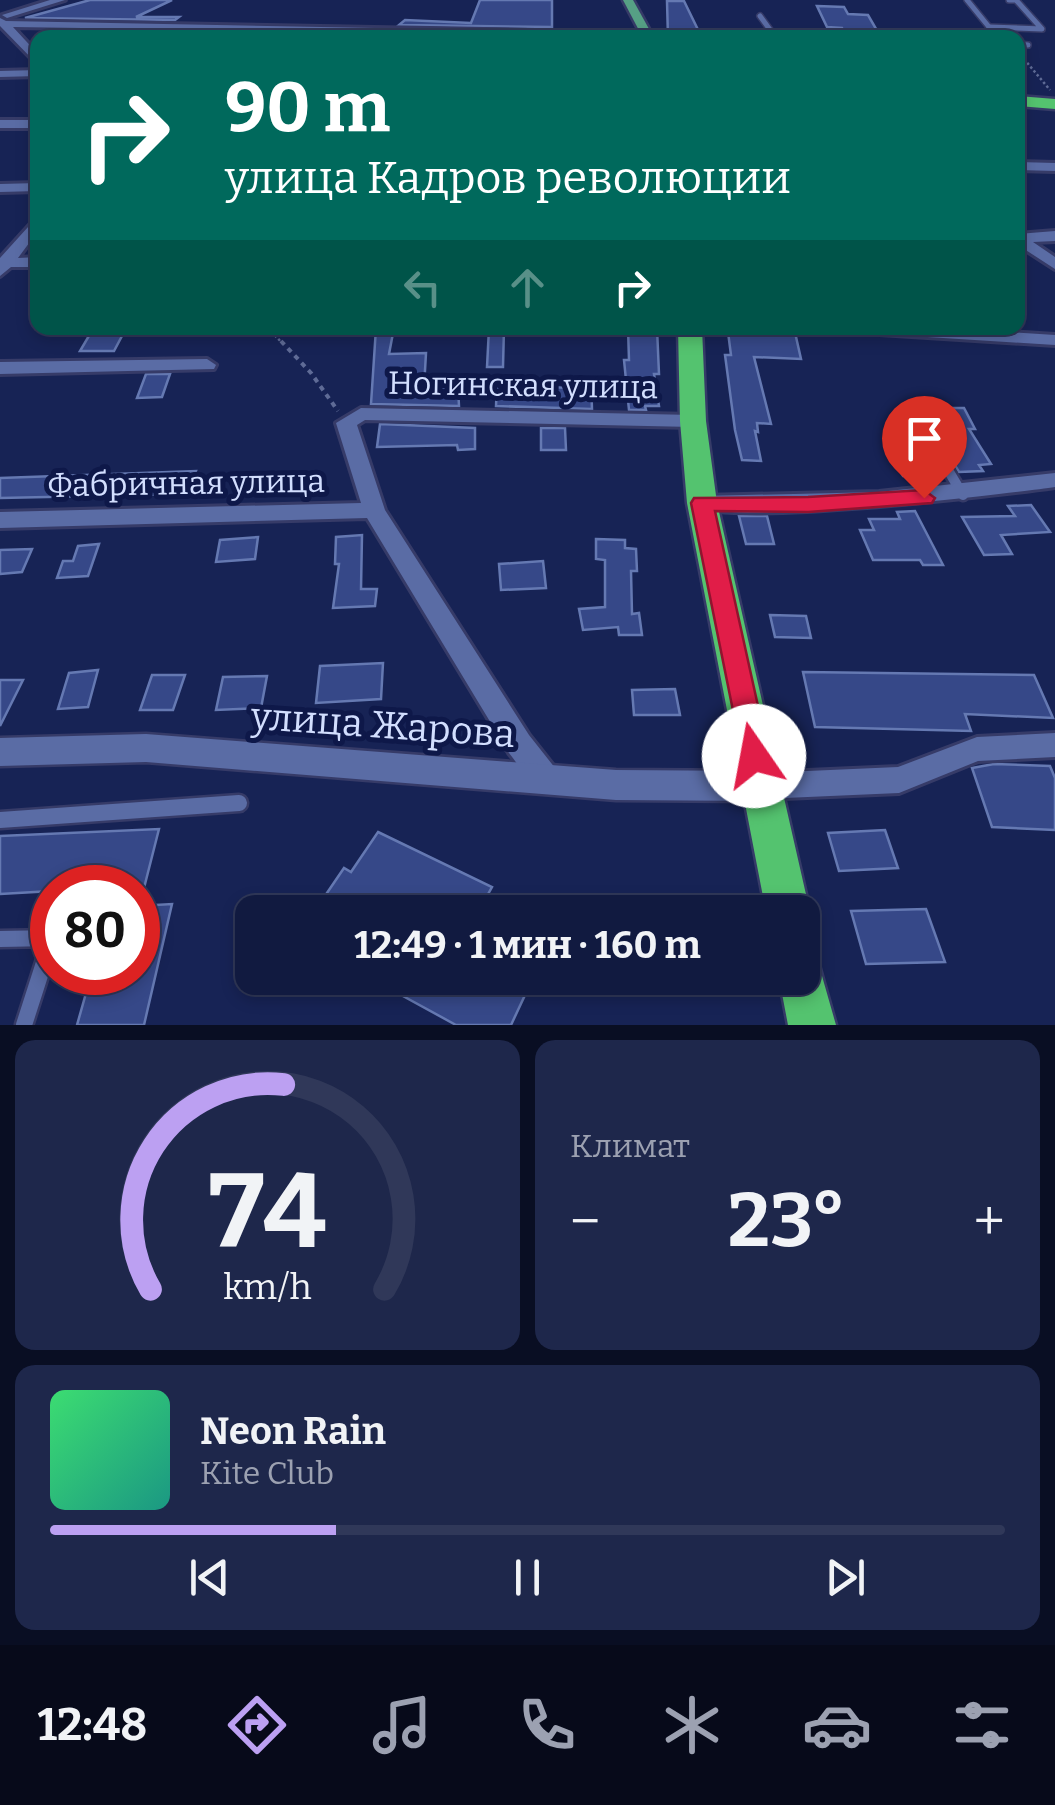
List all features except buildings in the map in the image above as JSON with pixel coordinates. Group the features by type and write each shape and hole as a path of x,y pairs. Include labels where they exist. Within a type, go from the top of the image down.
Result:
{"highway":[{"path":"1025,100 1051,102"},
{"path":"690,335 693,421 702,503 784,895"},
{"path":"806,995 812,1025"}],"main road":[{"path":"628,0 644,30"}],"street":[{"path":"2,21 60,0"},
{"path":"2,21 365,30"},
{"path":"2,21 30,55"},
{"path":"0,74 30,74"},
{"path":"0,124 30,124"},
{"path":"1025,166 1055,168"},
{"path":"0,188 30,187"},
{"path":"2,266 30,230"},
{"path":"1025,238 1055,236"},
{"path":"1025,243 1055,264"},
{"path":"2,266 30,263"},
{"path":"975,335 1055,340"},
{"path":"0,368 207,364"},
{"name":"Ногинская улица","path":"548,778 519,744 374,510 346,423 361,414 693,421"},
{"path":"702,503 808,504 962,495 1055,480"},
{"name":"Фабричная улица","path":"0,520 374,510"},
{"path":"760,786 899,780 976,748 1055,745"},
{"name":"улица Жарова","path":"0,752 146,748 616,785 760,786"}],"lane":[{"path":"967,0 991,30"},
{"path":"989,27 1042,28 1016,0 1009,0"},
{"path":"760,16 770,30"},
{"path":"924,406 916,409 915,414 962,495"},
{"path":"0,820 239,803"},
{"path":"0,940 52,938 24,1025"}],"path":[{"path":"1025,57 1050,89 1051,102"},
{"path":"275,335 312,373 346,423"}],"route":[{"path":"754,756 702,503 808,504 924,498"}]}
